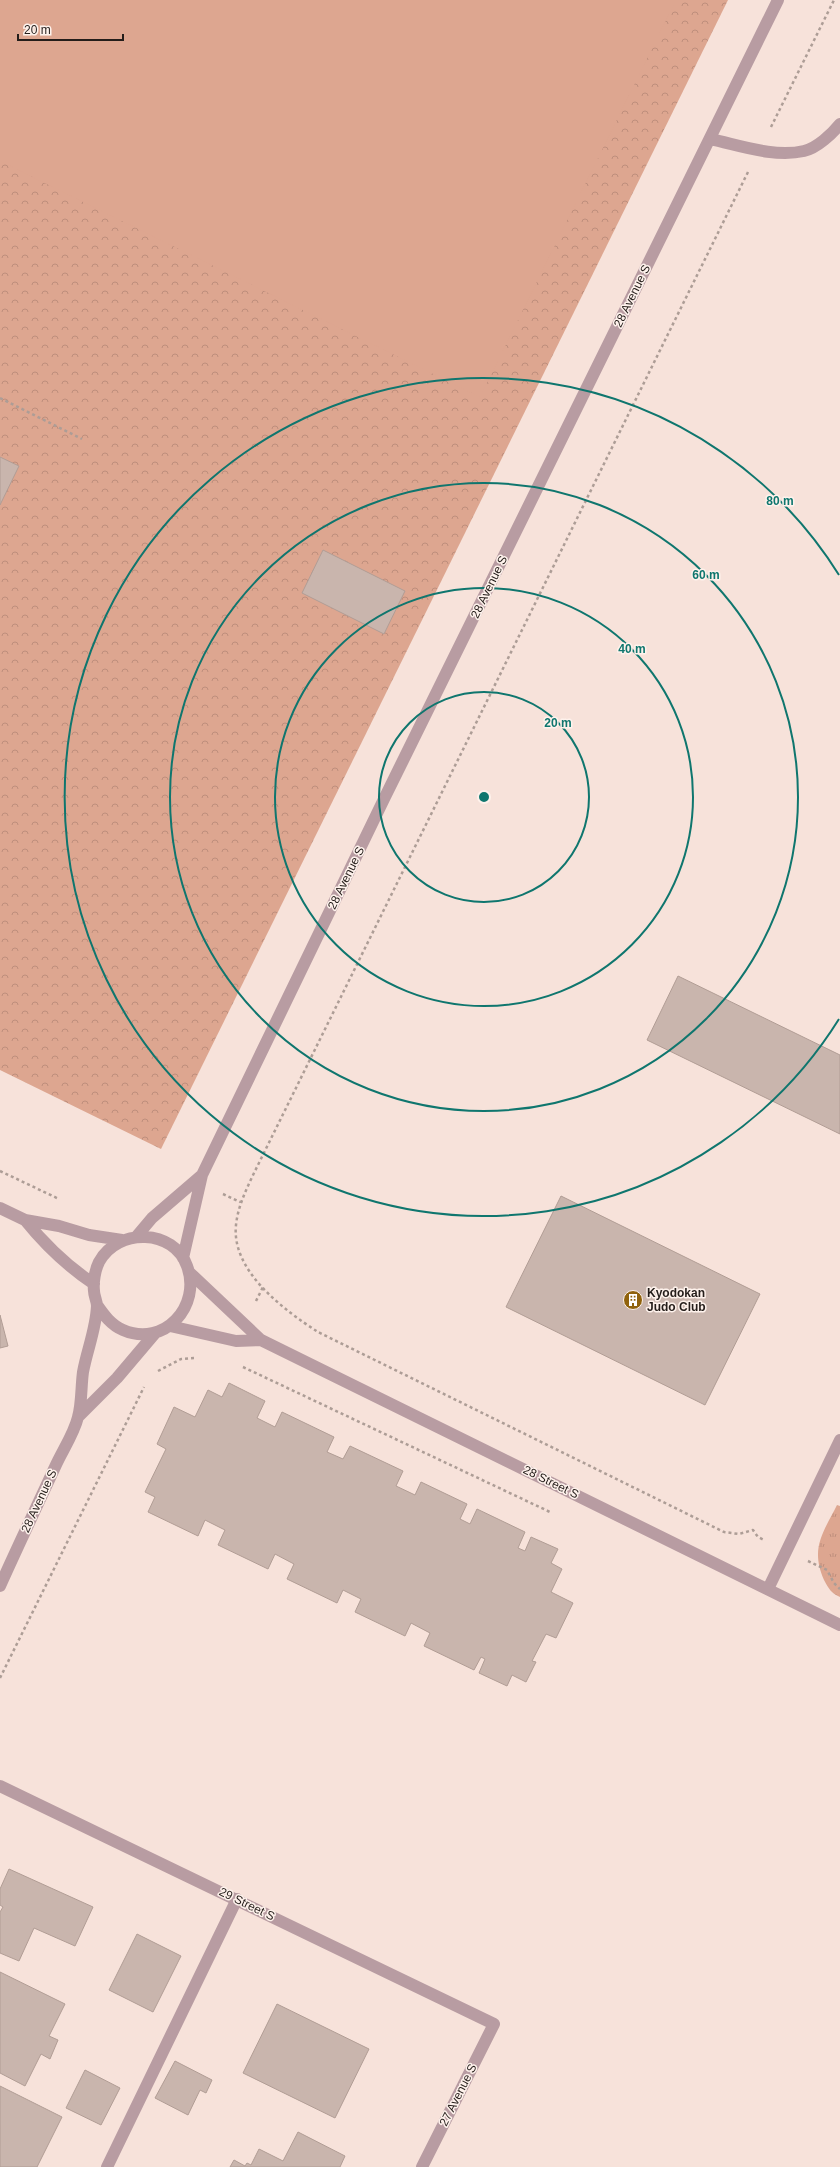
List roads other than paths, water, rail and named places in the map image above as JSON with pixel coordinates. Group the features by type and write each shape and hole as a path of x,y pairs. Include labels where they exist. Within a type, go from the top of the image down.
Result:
{"street":[{"name":"28 Avenue S","path":"202,1175 384,799 778,0"},
{"path":"710,139 784,153 805,151 823,140 840,124"},
{"path":"136,1237 152,1218 202,1175"},
{"path":"183,1258 202,1175"},
{"path":"0,1208 25,1220 59,1226 89,1235 122,1240 136,1237 153,1237 167,1242 183,1258 191,1281 190,1297 183,1312 170,1326 156,1332 139,1334 123,1330 109,1320 97,1305"},
{"path":"25,1220 46,1247 67,1266 94,1284"},
{"path":"78,1417 83,1373 92,1337 97,1305 94,1276 100,1261 109,1249 122,1240"},
{"path":"189,1272 261,1340"},
{"path":"170,1326 236,1341 261,1340"},
{"path":"78,1417 117,1378 156,1332"},
{"name":"28 Street S","path":"261,1340 840,1625"},
{"name":"28 Avenue S","path":"0,1586 78,1417"},
{"path":"768,1589 840,1440"},
{"name":"29 Street S","path":"0,1786 494,2024"},
{"path":"107,2167 237,1899"},
{"name":"27 Avenue S","path":"422,2167 494,2024"}],"place":[{"name":"Kyodokan Judo Club","path":"633,1300"}]}
